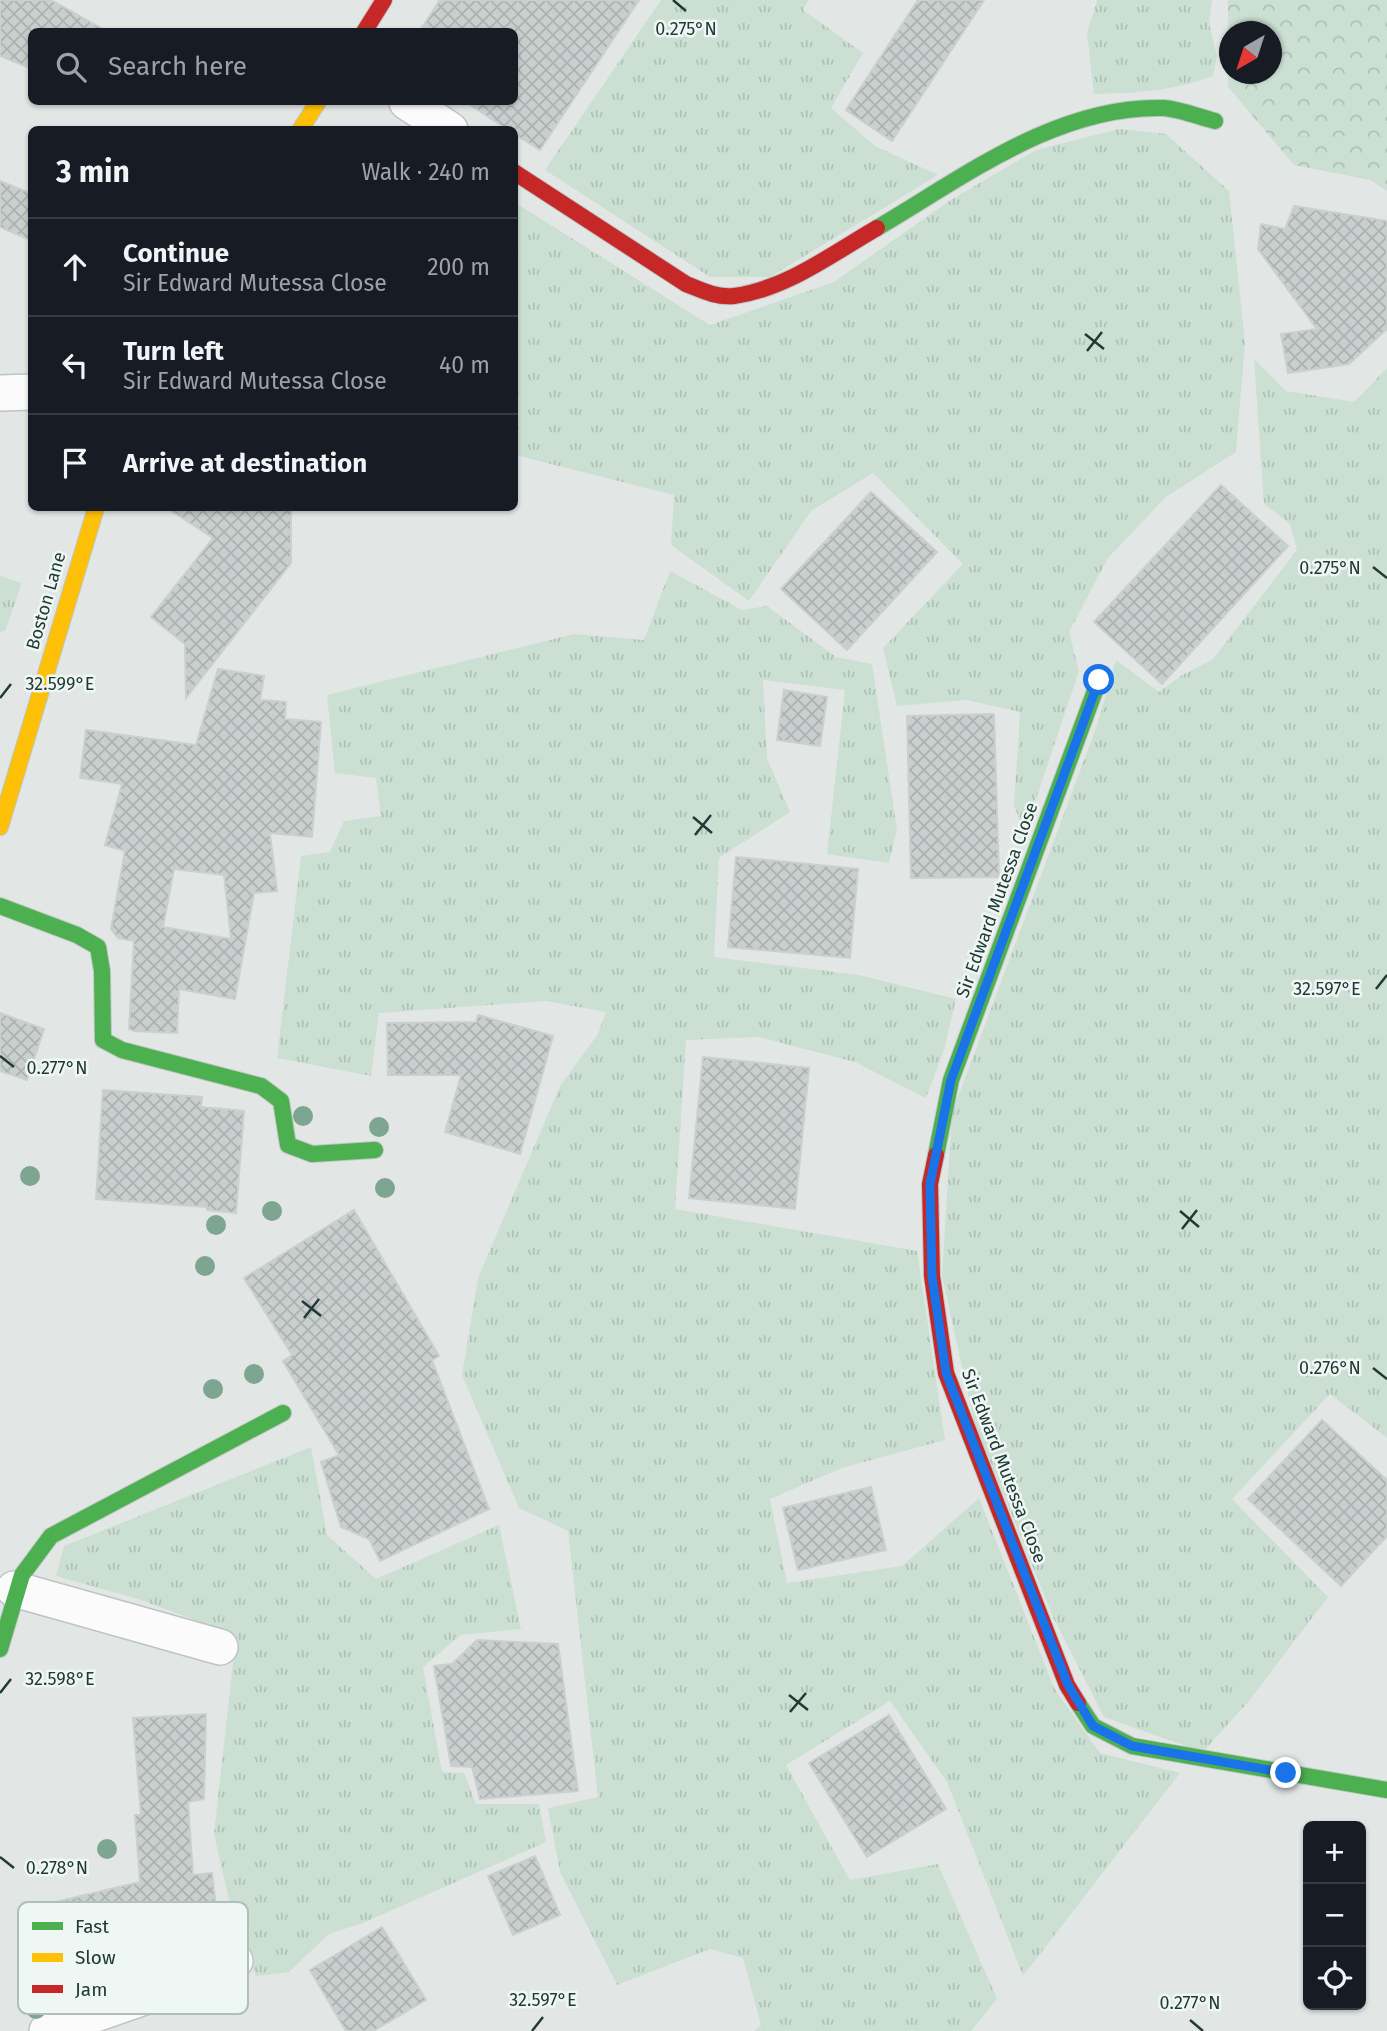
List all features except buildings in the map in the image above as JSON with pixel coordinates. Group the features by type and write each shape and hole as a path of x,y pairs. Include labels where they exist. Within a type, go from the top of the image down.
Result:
{"street":[{"path":"366,28 384,0"},
{"path":"303,126 316,105"},
{"path":"412,105 444,126"},
{"path":"518,175 686,284 708,293 732,296 786,281 1031,138 1110,113 1165,108 1215,121"},
{"path":"0,393 28,392"},
{"name":"Boston Lane","path":"0,827 95,511"},
{"name":"Sir Edward Mutessa Close","path":"1099,680 951,1080 930,1184 932,1276 946,1373 1068,1685 1093,1726 1132,1746 1387,1790"},
{"path":"0,906 77,935 98,947 104,968 100,1021 103,1040 122,1050 267,1090 281,1101 288,1144 312,1154 375,1150"},
{"path":"0,1649 14,1590 33,1557 51,1535 283,1413"},
{"path":"14,1590 220,1647"},
{"path":"47,2031 96,2014"}],"green space":[{"path":"661,0 809,0 803,10 863,53 831,108 875,146 938,175 770,277 710,277 545,170"},
{"path":"1097,0 1212,0 1209,23 1217,56 1213,76 1155,90 1094,94 1087,33"},
{"path":"1228,0 1387,0 1387,191 1370,180 1294,165 1228,87 1228,84 1282,84 1282,21 1228,21"},
{"path":"1119,129 1166,134 1229,191 1245,342 1236,452 1166,497 1108,558 1069,632 1079,671 1025,832 1014,806 1020,712 966,700 897,706 883,648 963,564 873,473 811,511 749,601 671,545 674,495 518,456 518,205 710,325 834,282 949,201 1036,150"},
{"path":"1254,359 1286,391 1354,402 1387,368 1387,1438 1330,1394 1232,1499 1328,1597 1249,1701 1203,1752 1104,1717 1053,1617 974,1421 942,1276 952,1113 1096,728 1116,660 1159,692 1182,675 1213,659 1297,550 1290,524 1264,504"},
{"path":"670,571 742,610 767,606 836,657 872,664 897,829 889,863 827,854 845,690 763,680 767,758 790,812 719,858 714,957 859,975 956,999 944,1050 926,1098 855,1062 758,1037 686,1040 675,1209 917,1251 945,1440 842,1468 770,1499 787,1583 902,1566 979,1498 1054,1688 1100,1753 1180,1773 1023,1976 947,1782 890,1701 786,1765 850,1880 938,1864 997,1999 971,2031 754,2031 761,2025 743,1958 710,1949 617,1985 560,1872 548,1808 598,1797 568,1531 519,1508 462,1375 478,1278 560,1086 598,1034 606,1012 546,1001 379,1013 371,1076 277,1058 301,856 330,852 344,821 381,816 376,778 335,773 327,695 574,634 644,640"},
{"path":"0,576 22,583 5,631 0,632"},
{"path":"311,1447 327,1535 376,1579 499,1525 521,1629 461,1635 423,1667 442,1772 464,1773 476,1804 539,1804 546,1842 363,1923 329,1934 289,1972 256,1976 248,1955 248,1902 229,1902 214,1834 236,1635 138,1599 56,1576 64,1546"}],"traffic: fast":[{"path":"877,228 1013,148 1086,118 1124,110 1163,108 1215,121"},
{"path":"936,1155 951,1080 1099,680"},
{"path":"0,906 77,935 98,947 102,971 103,1040 122,1050 261,1086 281,1101 288,1145 312,1154 375,1150"},
{"path":"0,1649 22,1575 51,1536 283,1413"},
{"path":"1078,1703 1093,1726 1132,1746 1387,1790"}],"traffic: slow":[{"path":"303,126 316,105"},
{"path":"0,827 95,511"}],"traffic: jam":[{"path":"366,28 384,0"},
{"path":"518,175 686,284 721,296 734,296 772,286 826,259 877,228"},
{"path":"936,1155 930,1184 932,1276 946,1373 1067,1685 1078,1703"}],"route":[{"path":"1099,680 951,1080 930,1184 932,1276 946,1373 1068,1685 1093,1726 1132,1746 1286,1773"}]}
